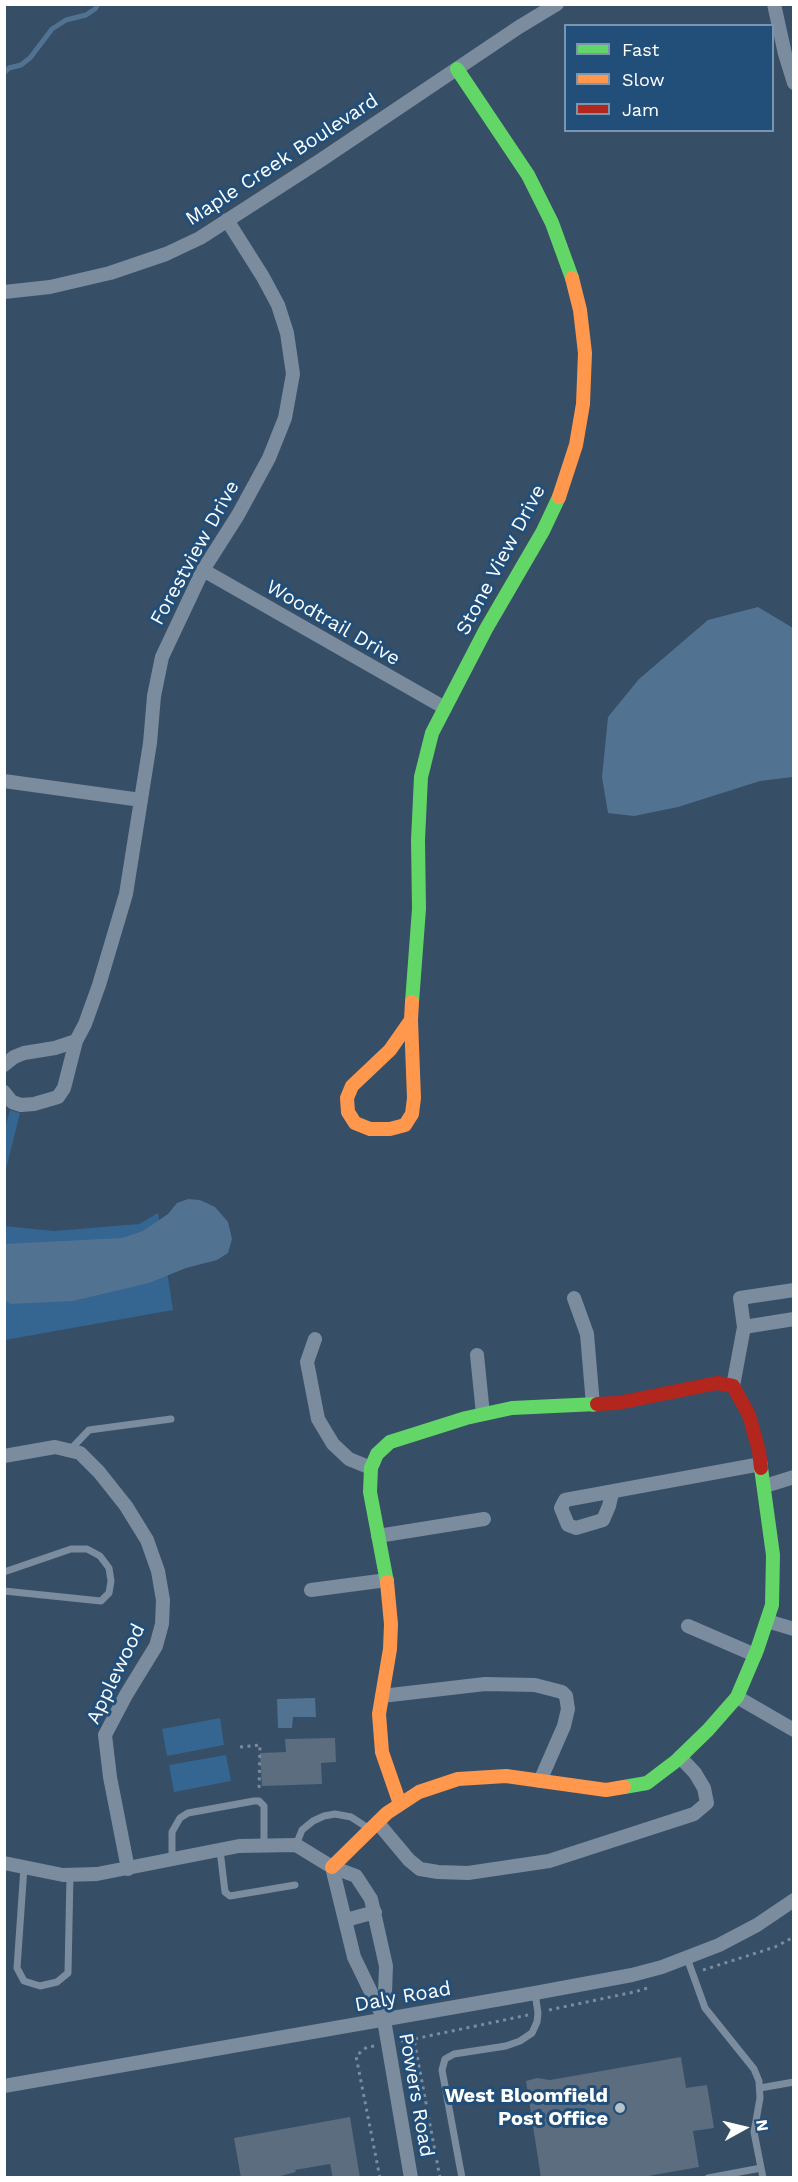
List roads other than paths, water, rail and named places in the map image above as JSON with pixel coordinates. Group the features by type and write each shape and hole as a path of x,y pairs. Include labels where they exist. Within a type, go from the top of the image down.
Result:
{"street":[{"name":"Maple Creek Boulevard","path":"4,292 50,287 110,273 166,254 200,238 557,4"},
{"path":"774,4 794,83"},
{"name":"Stone View Drive","path":"411,1020 390,1050 352,1086 346,1098 348,1112 355,1123 370,1129 390,1129 405,1125 412,1114 414,1098 411,1020 418,920 421,777 432,733 486,628 543,531 562,490 576,445 583,404 585,353 580,310 571,274 552,223 528,176 457,69"},
{"name":"Forestview Drive","path":"4,1092 12,1102 21,1105 34,1104 58,1097 68,1078 76,1041 97,992 126,894 154,696 162,657 203,570 238,515 269,458 285,418 293,374 287,333 278,305 227,220"},
{"name":"Woodtrail Drive","path":"203,570 445,708"},
{"path":"4,781 141,800"},
{"path":"4,1065 24,1053 55,1048 76,1041"},
{"path":"332,1867 387,1813 419,1792 458,1779 506,1776 606,1790 647,1783 680,1757 737,1697 772,1605 773,1555 761,1464 749,1415 733,1386 744,1327 740,1298 794,1290"},
{"path":"574,1298 587,1334 593,1405"},
{"path":"744,1327 794,1319"},
{"path":"315,1339 307,1362 318,1419 333,1444 349,1459 371,1468"},
{"path":"477,1354 483,1414"},
{"path":"400,1804 382,1752 379,1714 390,1649 391,1624 387,1580 370,1492 371,1468 377,1454 390,1442 466,1418 512,1408 618,1403 717,1383 733,1386"},
{"path":"4,1456 55,1448 69,1451"},
{"name":"Applewood","path":"69,1451 80,1453 99,1472 126,1506 147,1540 158,1571 163,1600 162,1624 156,1646 105,1735 110,1777 128,1869"},
{"path":"612,1493 761,1464"},
{"path":"765,1486 794,1477"},
{"path":"378,1536 484,1519"},
{"path":"311,1590 387,1580"},
{"path":"767,1621 794,1629"},
{"path":"688,1626 755,1654"},
{"path":"382,1696 485,1684 534,1685 562,1692 566,1696 568,1709 564,1726 540,1782"},
{"path":"737,1697 794,1730"},
{"path":"374,1826 420,1869 468,1873 549,1861 694,1814 707,1803 704,1788 695,1773 680,1757"},
{"path":"4,1863 70,1875 97,1874 239,1846 296,1845 332,1867 356,1876 371,1899 386,1966 384,2020"},
{"path":"332,1867 354,1957 384,2020"},
{"name":"Daly Road","path":"4,2086 535,1994 632,1975 687,1958 757,1925 794,1900"},
{"path":"346,1920 375,1912"},
{"name":"Powers Road","path":"384,2020 411,2178"}],"lane":[{"path":"69,1451 89,1430 171,1419"},
{"path":"4,1572 72,1549 87,1549 100,1556 109,1569 111,1581 109,1593 101,1601 4,1591"},
{"path":"172,1860 172,1832 177,1821 184,1815 259,1801 264,1806 264,1846"},
{"path":"296,1845 302,1830 313,1821 335,1814 351,1817 374,1826"},
{"path":"220,1850 225,1892 230,1896 295,1885"},
{"path":"24,1867 17,1968 24,1981 40,1986 57,1982 68,1973 70,1875"},
{"path":"687,1958 705,2007 754,2069 760,2098 754,2132 763,2178"},
{"path":"462,2178 442,2070 445,2059 454,2054 506,2046 532,2033 538,2013 535,1994"},
{"path":"759,2088 794,2082"},
{"path":"708,2178 761,2168"}],"waterway":[{"path":"4,73 9,68 21,65 30,58 52,29 66,20 86,15 98,4"}],"place":[{"name":"West Bloomfield Post Office","path":"620,2108"}]}
